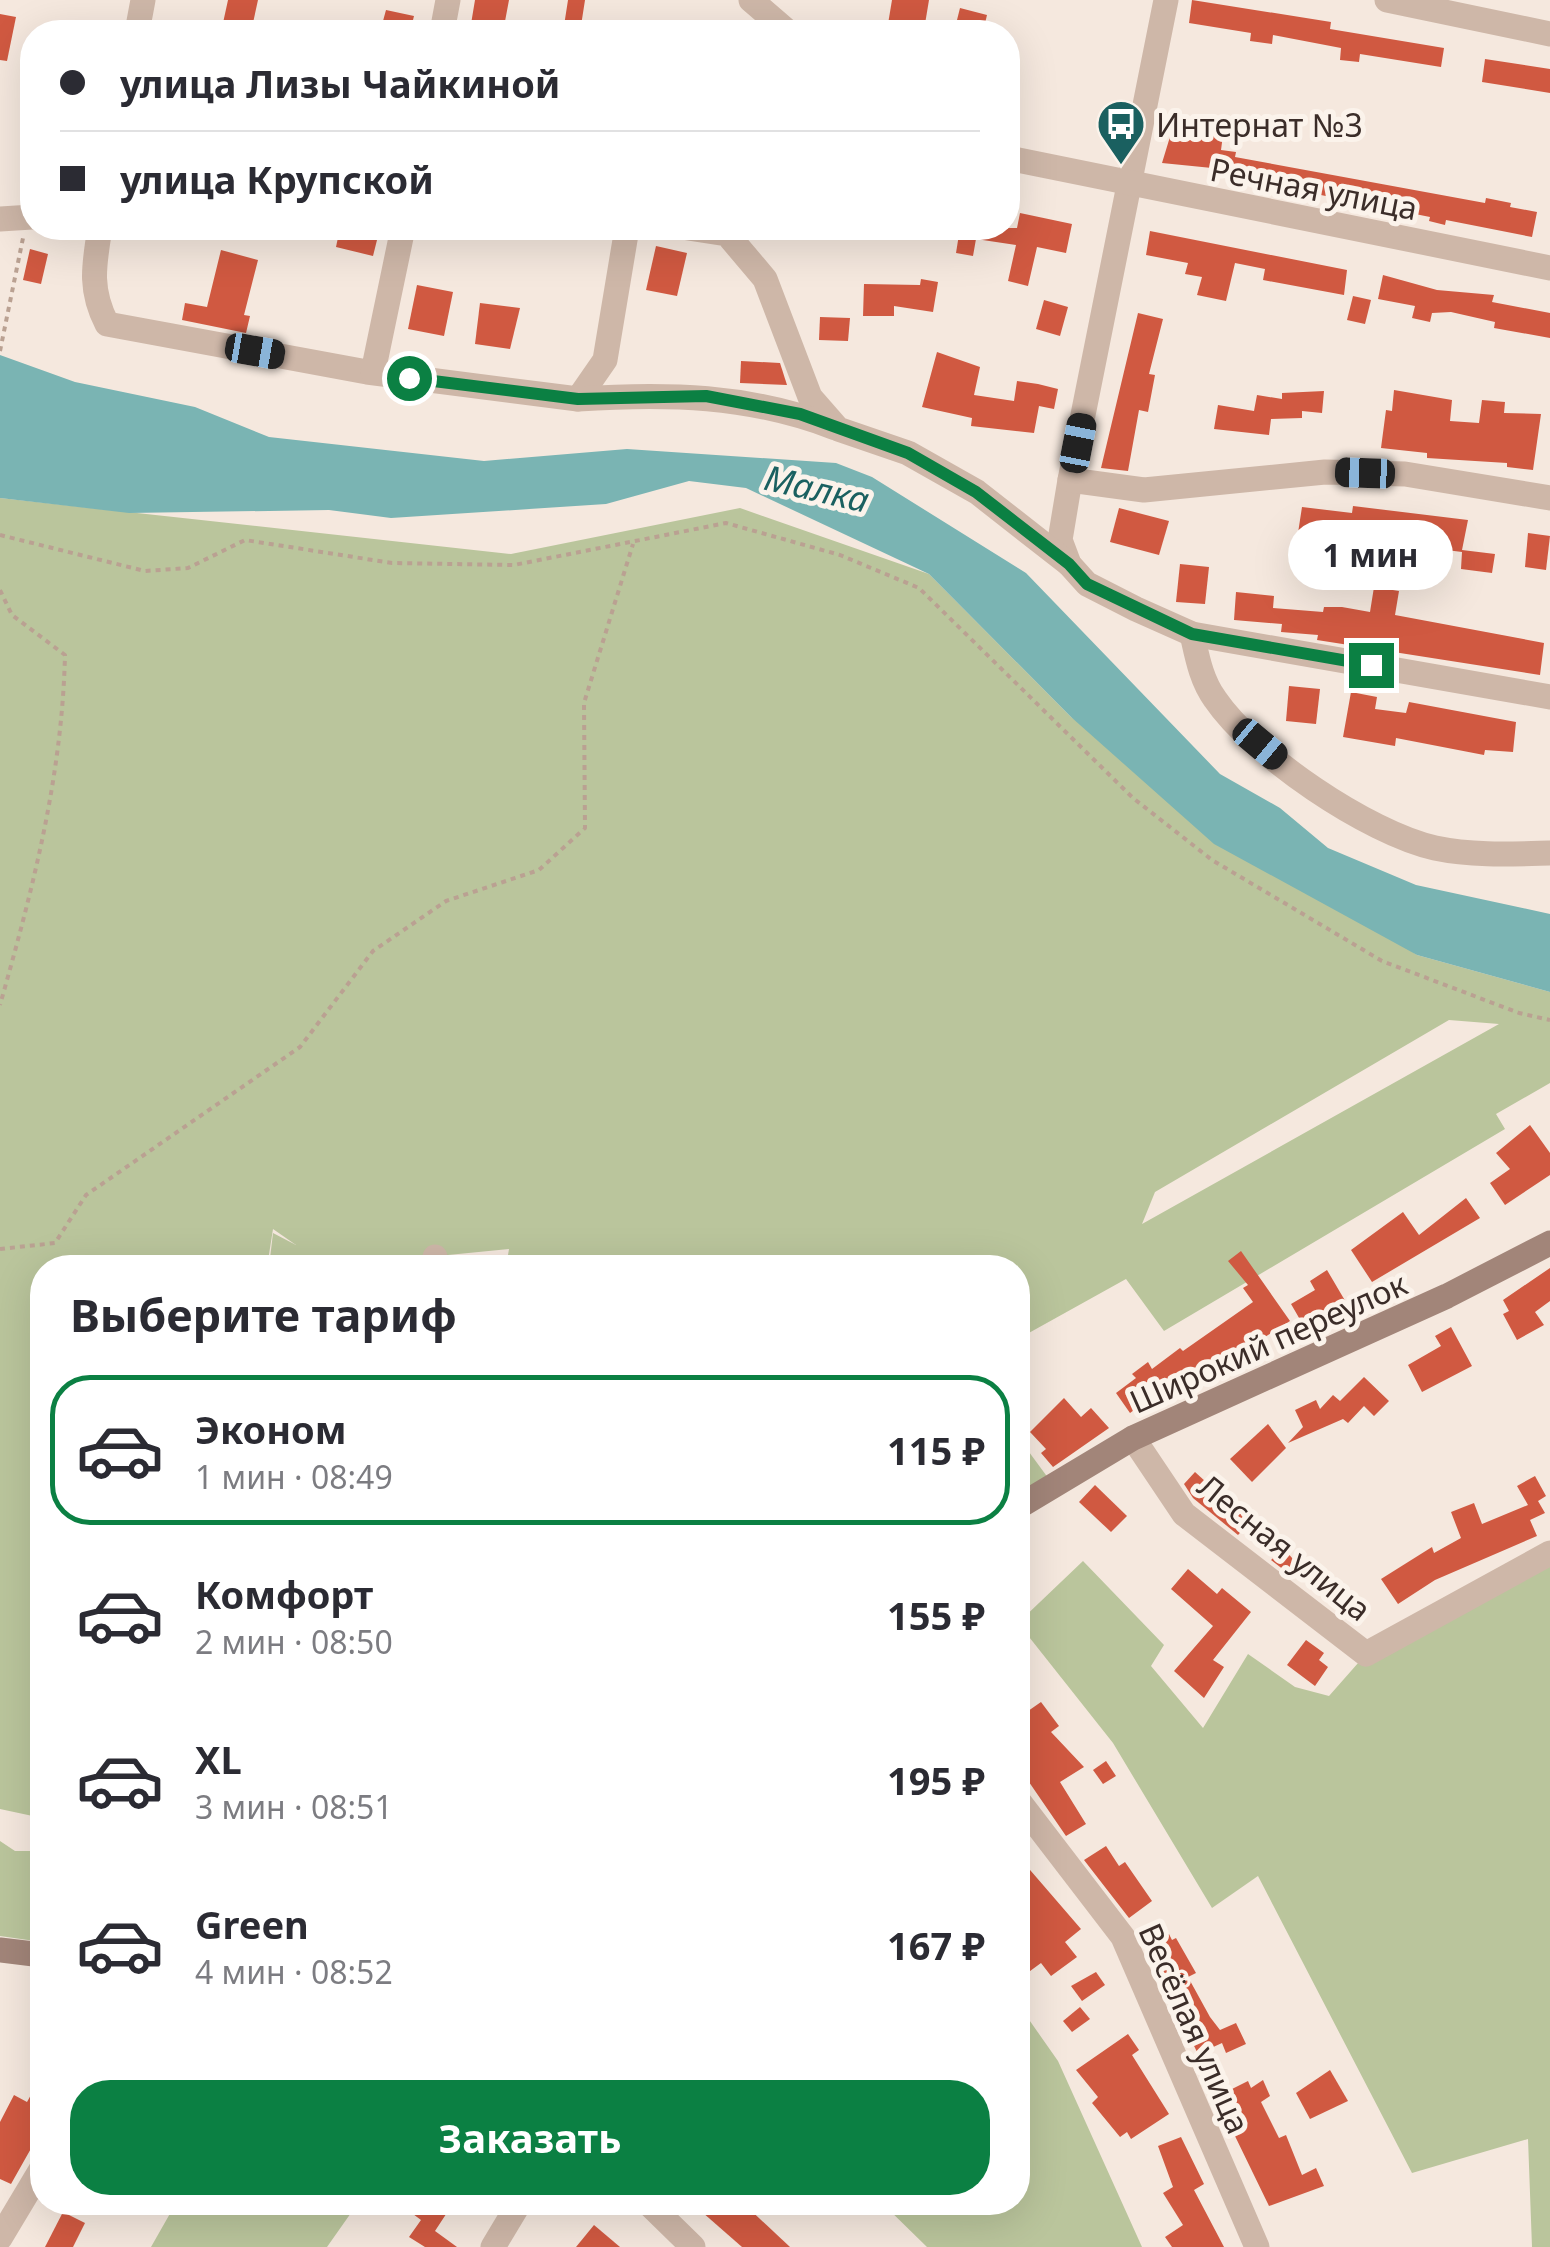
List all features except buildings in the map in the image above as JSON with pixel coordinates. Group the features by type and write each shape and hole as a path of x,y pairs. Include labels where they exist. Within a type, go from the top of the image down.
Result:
{"street":[{"path":"751,0 774,20"},
{"path":"1065,552 1070,480 1166,0"},
{"path":"1387,0 1550,34"},
{"name":"Речная улица","path":"1020,161 1550,268"},
{"path":"98,240 92,277 94,299 107,324 373,372 578,399 706,396 800,414 908,453 976,492 1065,552 1087,584 1192,634 1550,696"},
{"path":"373,372 400,240"},
{"path":"578,399 605,360 625,240"},
{"path":"732,240 765,278 810,397 838,429"},
{"path":"1070,480 1144,490 1326,472 1405,474 1550,498"},
{"path":"1192,634 1200,668 1214,698 1260,744 1334,802 1398,836 1434,848 1473,854 1550,853"},
{"name":"Широкий переулок","path":"1030,1500 1133,1438 1447,1296 1550,1243"},
{"name":"Лесная улица","path":"1133,1438 1184,1514 1366,1654 1550,1553"},
{"name":"Весёлая улица","path":"1030,1816 1122,1937 1257,2247"},
{"path":"0,1950 30,1954"},
{"path":"0,2238 30,2188"},
{"path":"493,2247 512,2215"},
{"path":"660,2215 693,2247"}],"path":[{"path":"0,351 26,240"},
{"path":"0,535 145,571 188,568 245,540 392,563 514,565 726,523 840,556 919,588 1119,785 1212,860 1382,962 1519,1014 1550,1020"},
{"path":"0,1249 55,1243 86,1195 300,1047 373,951 446,901 539,870 586,828 584,703 633,544"},
{"path":"0,590 12,616 65,655 64,726 43,852 0,1005"}],"green space":[{"path":"0,498 511,554 740,508 929,574 1071,717 1417,955 1550,992 1550,1083 1496,1114 1505,1129 1164,1331 1126,1279 1030,1332 1030,1255 508,1255 509,1249 448,1255 270,1255 273,1233 296,1245 273,1229 269,1255 30,1255 30,1815 0,1809","holes":["1449,1020 1499,1024 1142,1224 1155,1192"]},
{"path":"1030,1453 1054,1486 1030,1500"},
{"path":"1550,1553 1550,2247 1532,2247 1528,2139 1412,2173 1258,1876 1212,1908 1113,1743 1030,1638 1030,1612 1083,1561 1164,1645 1151,1666 1203,1728 1248,1654 1295,1687 1329,1696 1366,1654"},
{"path":"0,1841 15,1851 30,1851 30,1940 0,1936"},
{"path":"1030,2021 1058,2061 1142,2247 927,2247 894,2215 1030,2215"},
{"path":"169,2215 350,2215 327,2247 151,2247"}],"water":[{"name":"Малка","path":"0,355 75,382 195,407 269,437 484,461 627,449 836,463 872,477 1026,573 1220,774 1280,808 1328,848 1416,885 1550,914 1550,992 1417,955 1214,844 1071,717 929,574 746,488 689,481 606,504 391,518 329,510 129,513 0,498"}],"place":[{"name":"Интернат №3","path":"1121,166"}],"route":[{"path":"409,378 578,399 655,394 706,396 800,414 908,453 976,492 1069,564 1087,584 1192,634 1371,665"}]}
